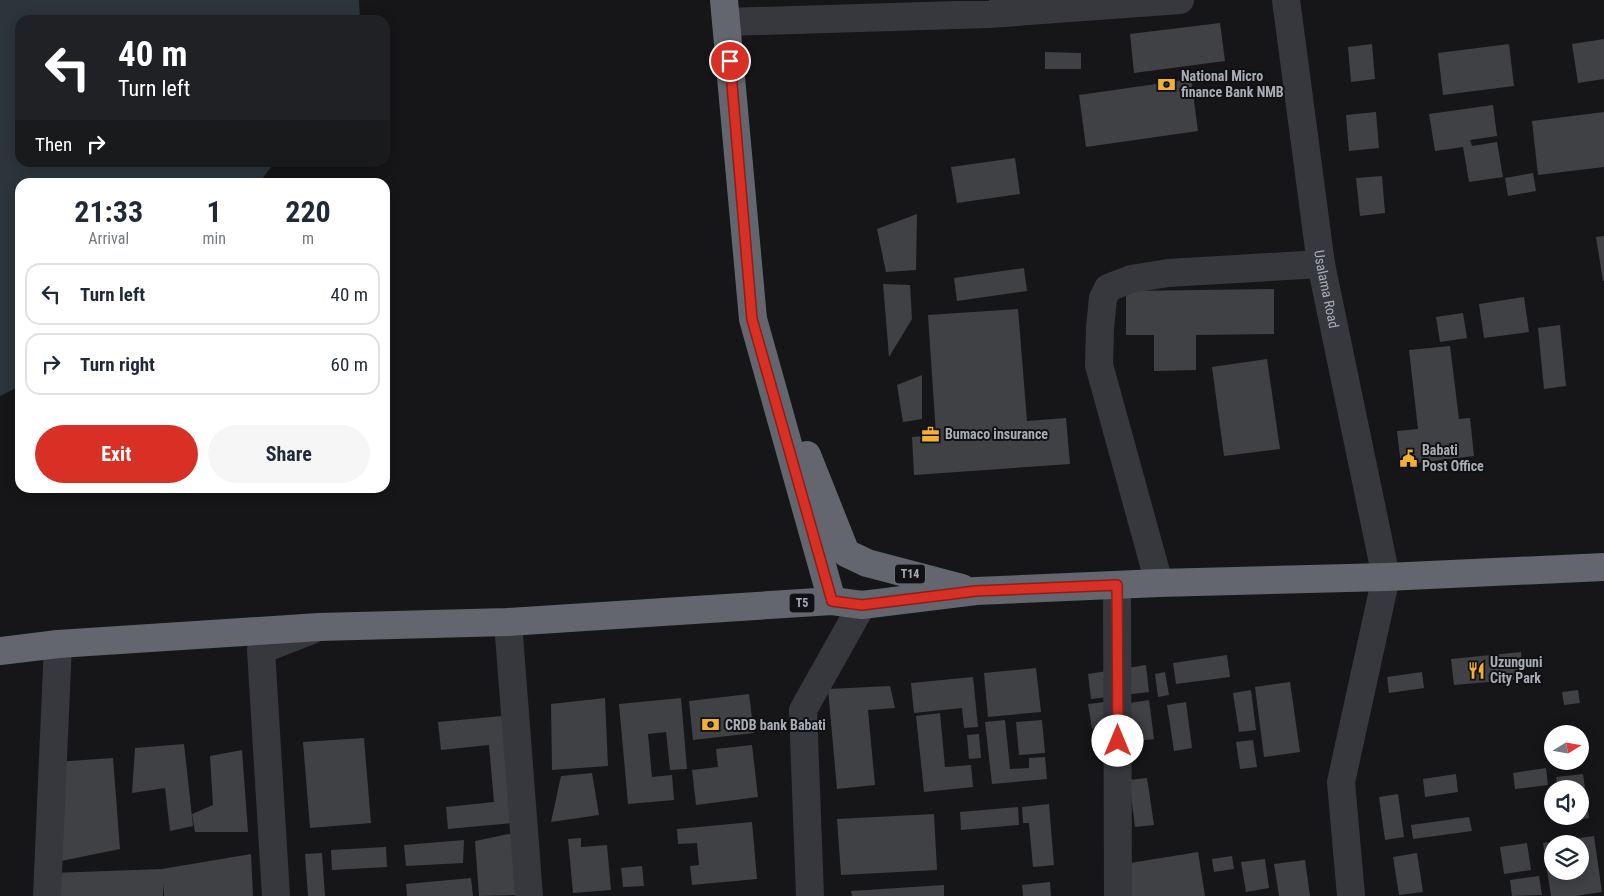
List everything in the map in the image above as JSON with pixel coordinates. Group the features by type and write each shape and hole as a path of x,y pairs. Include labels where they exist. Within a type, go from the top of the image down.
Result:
{"highway":[{"name":"T14","path":"725,11 752,319 832,601"},
{"name":"T14","path":"752,319 846,553 867,563 976,591"},
{"name":"T5","path":"0,651 58,644 319,627 508,622 832,601 862,605 976,591 1159,583 1386,577 1604,567"}],"street":[{"path":"725,11 990,14 1180,0"},
{"name":"Usalama Road","path":"1286,0 1321,264 1386,577"},
{"path":"1159,583 1099,366 1103,298 1108,288 1131,279 1168,274 1321,264"},
{"path":"1351,896 1341,782 1386,577"},
{"path":"1117,585 1118,896"},
{"path":"810,896 803,710 862,605"},
{"path":"508,622 529,896"},
{"path":"276,896 261,650 319,627"},
{"path":"47,896 58,644"}],"shaded area":[{"path":"0,0 359,0 360,15 15,15 15,167 271,167 263,178 15,178 15,388 0,396"}],"building":[{"path":"1220,23 1225,61 1134,73 1130,34"},
{"path":"1604,39 1604,79 1578,83 1572,44"},
{"path":"1372,44 1375,79 1351,82 1348,47"},
{"path":"1509,44 1514,86 1443,95 1438,53"},
{"path":"1045,52 1081,53 1081,69 1045,69"},
{"path":"1191,79 1198,131 1086,147 1079,95"},
{"path":"1493,105 1497,136 1470,140 1472,146 1497,142 1503,177 1469,182 1463,147 1435,151 1429,114"},
{"path":"1376,112 1379,148 1349,151 1346,115"},
{"path":"1604,112 1604,167 1538,175 1532,121"},
{"path":"1015,158 1020,194 957,203 951,167"},
{"path":"1533,173 1536,191 1508,196 1505,178"},
{"path":"1382,176 1385,213 1360,216 1356,178"},
{"path":"917,214 916,270 886,272 877,229"},
{"path":"1604,236 1604,281 1603,281 1596,237"},
{"path":"1024,268 1027,291 957,301 954,278"},
{"path":"883,284 910,285 912,319 889,357"},
{"path":"1274,289 1274,334 1196,335 1196,370 1154,371 1154,335 1126,335 1126,291"},
{"path":"1524,297 1529,332 1484,338 1479,304"},
{"path":"1018,309 1027,421 1066,418 1070,464 914,475 912,437 936,435 928,315"},
{"path":"1463,313 1467,338 1440,342 1436,317"},
{"path":"1560,325 1566,386 1544,389 1538,328"},
{"name":"Babati Post Office","path":"1450,346 1459,419 1470,418 1474,456 1401,465 1397,431 1418,429 1409,350"},
{"path":"1267,359 1280,449 1224,456 1212,367"},
{"path":"922,375 922,419 903,422 897,385"},
{"path":"1521,652 1523,679 1454,685 1451,659"},
{"path":"1227,655 1230,677 1176,684 1173,663"},
{"path":"1146,665 1149,692 1091,699 1088,674"},
{"path":"1036,668 1041,712 988,717 984,673"},
{"path":"1165,672 1169,695 1158,697 1155,674"},
{"path":"1422,672 1424,688 1389,693 1387,677"},
{"path":"973,677 978,727 964,728 962,708 914,713 911,683"},
{"path":"1290,682 1300,752 1264,757 1255,687"},
{"path":"890,686 895,708 868,710 875,785 837,789 828,689"},
{"path":"1251,690 1256,730 1239,732 1233,693"},
{"path":"1578,690 1580,703 1564,705 1562,692"},
{"path":"749,694 754,733 693,740 689,701"},
{"path":"605,698 608,766 552,770 551,704"},
{"path":"681,698 687,769 670,770 666,732 648,734 652,777 672,775 674,800 628,804 619,704"},
{"path":"1149,700 1154,739 1130,742 1124,704"},
{"path":"1113,701 1116,726 1092,729 1088,704"},
{"path":"1186,702 1192,748 1174,751 1167,705"},
{"path":"940,713 945,767 971,765 973,787 924,792 916,716"},
{"path":"502,716 512,823 448,829 446,807 494,802 489,745 441,750 438,722"},
{"path":"1005,720 1010,769 1029,768 1029,758 1045,757 1047,779 992,784 985,722"},
{"path":"1042,720 1045,753 1019,755 1016,722"},
{"path":"979,734 981,758 969,759 967,735"},
{"path":"364,738 371,823 310,828 303,742"},
{"path":"1253,740 1257,767 1240,769 1236,742"},
{"path":"184,744 193,826 170,831 165,788 132,793 135,748"},
{"path":"752,745 758,797 696,805 692,770 718,767 716,749"},
{"path":"242,750 248,832 195,832 192,814 213,805 210,756"},
{"path":"113,758 120,849 61,861 55,762"},
{"path":"1544,768 1546,770 1547,780 1544,780 1544,785 1515,789 1513,773"},
{"path":"592,773 599,815 551,822 561,776"},
{"path":"1456,774 1458,792 1425,797 1423,779"},
{"path":"1583,774 1584,780 1556,780 1556,777"},
{"path":"1147,778 1154,825 1135,827 1129,780"},
{"path":"1398,794 1404,837 1385,840 1379,797"},
{"path":"1049,804 1054,865 1033,867 1029,823 1023,823 1022,807"},
{"path":"1018,807 1019,825 961,830 960,812"},
{"path":"934,814 937,870 841,875 837,819"},
{"path":"1469,817 1472,831 1413,839 1411,825"},
{"path":"752,822 757,879 692,885 690,866 699,865 697,843 678,844 677,829"},
{"path":"514,833 516,895 479,896 475,841"},
{"path":"1594,836 1602,892 1575,896 1551,896 1549,880 1589,880 1589,837"},
{"path":"581,838 581,847 607,845 611,890 573,893 568,839"},
{"path":"464,840 463,863 406,866 404,845"},
{"path":"1527,843 1531,870 1504,874 1500,847"},
{"path":"386,847 387,867 332,870 331,850"},
{"path":"1198,852 1205,896 1129,896 1124,864"},
{"path":"322,853 325,896 308,896 305,854"},
{"path":"1417,853 1423,892 1399,895 1393,857"},
{"path":"251,854 253,896 164,896 163,882 163,896 56,896 52,873 162,869"},
{"path":"1232,856 1234,869 1214,872 1212,859"},
{"path":"1265,859 1269,888 1246,892 1241,862"},
{"path":"1305,860 1310,896 1279,896 1274,864"},
{"path":"642,866 644,886 623,887 621,868"},
{"path":"1539,876 1542,895 1512,896 1510,880"},
{"path":"471,878 473,896 407,896 406,884"},
{"path":"1050,882 1051,896 1023,896 1022,885"},
{"path":"944,885 944,896 852,896 851,891"}],"place":[{"name":"National Micro finance Bank NMB","path":"1167,84"},
{"name":"Bumaco insurance","path":"931,434"},
{"name":"Babati Post Office","path":"1408,458"},
{"name":"Uzunguni City Park","path":"1476,670"},
{"name":"CRDB bank Babati","path":"711,725"}],"route":[{"path":"730,61 752,319 832,601 862,605 976,591 1117,585 1118,741"}]}
